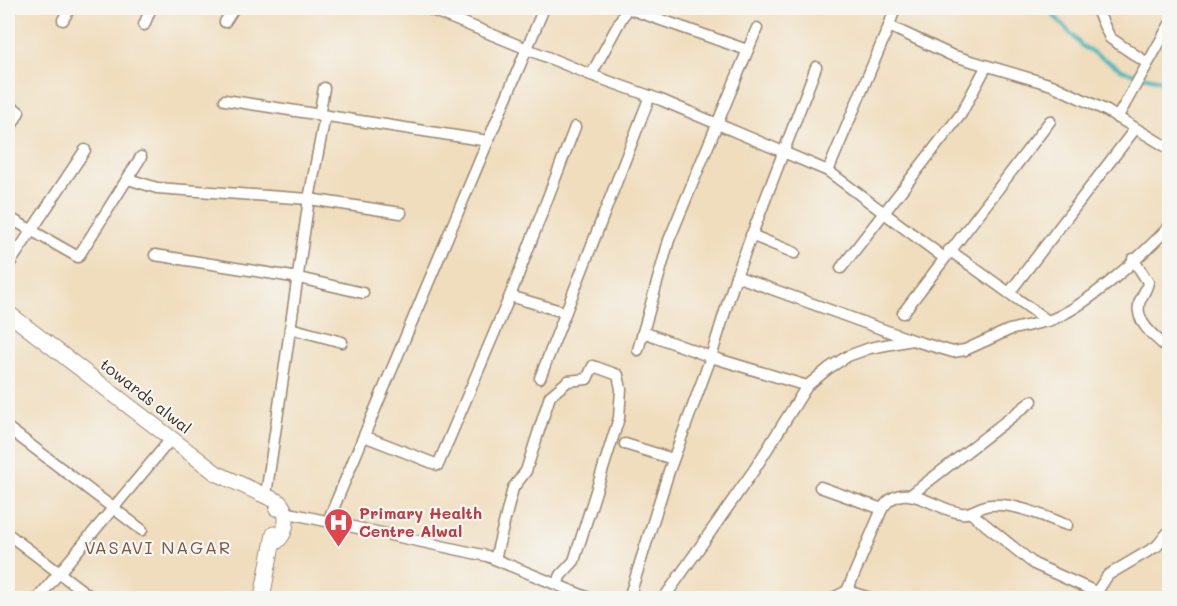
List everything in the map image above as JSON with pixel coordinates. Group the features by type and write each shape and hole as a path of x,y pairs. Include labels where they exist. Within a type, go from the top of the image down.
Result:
{"main road":[{"name":"towards alwal","path":"9,316 216,473 274,503"},
{"path":"262,598 278,522 274,503"}],"street":[{"path":"63,20 70,8"},
{"path":"144,25 151,8"},
{"path":"225,22 234,8"},
{"path":"427,8 591,75 650,96 828,171 884,213 1009,293 1048,321"},
{"path":"328,520 544,8"},
{"path":"591,75 627,8 747,50"},
{"path":"828,171 895,8"},
{"path":"1096,8 1110,38 1145,67"},
{"path":"1117,118 1145,67 1165,46 1170,24"},
{"path":"888,26 951,55 1052,85 1117,118 1170,149"},
{"path":"638,350 669,240 757,28"},
{"path":"630,598 673,459 711,357 736,276 816,67"},
{"path":"841,268 961,114 986,67"},
{"path":"324,88 322,116 290,328 274,503 328,520 495,559 589,598"},
{"path":"540,378 650,96"},
{"path":"225,100 488,141"},
{"path":"8,104 19,112 8,132"},
{"path":"903,313 1050,121"},
{"path":"364,436 438,465 510,296 575,127"},
{"path":"1009,293 1135,129"},
{"path":"8,266 85,150"},
{"path":"8,217 78,257 141,157"},
{"path":"128,178 158,188 309,199 401,213"},
{"path":"736,276 912,340 953,352 985,343 1009,330 1048,321 1075,309 1170,226"},
{"path":"751,236 795,253"},
{"path":"155,255 299,278 363,293"},
{"path":"1133,259 1148,282 1140,302 1140,315 1149,331 1170,350"},
{"path":"510,296 564,312"},
{"path":"290,328 342,342"},
{"path":"643,332 711,357 807,386"},
{"path":"664,598 754,470 807,386 848,356 889,343 912,340"},
{"path":"495,559 513,488 526,471 550,396 568,381 587,379 593,366 618,375 621,389 620,418 574,561 561,575 557,584"},
{"path":"833,598 847,591 882,509 894,497 912,494 1032,401"},
{"path":"8,428 142,530"},
{"path":"38,598 171,439"},
{"path":"625,444 673,459"},
{"path":"820,487 882,509"},
{"path":"912,494 959,513 971,513 993,504 1037,514 1067,525"},
{"path":"971,513 1034,564 1095,595 1108,574 1157,546 1170,530"},
{"path":"8,534 92,598"},
{"path":"847,591 870,598"}],"waterway":[{"path":"1047,8 1082,46 1124,71 1163,81 1170,87"}],"place":[{"name":"Primary Health Centre Alwal","path":"338,548"}],"district":[{"name":"VASAVI NAGAR","path":"158,548"}]}
